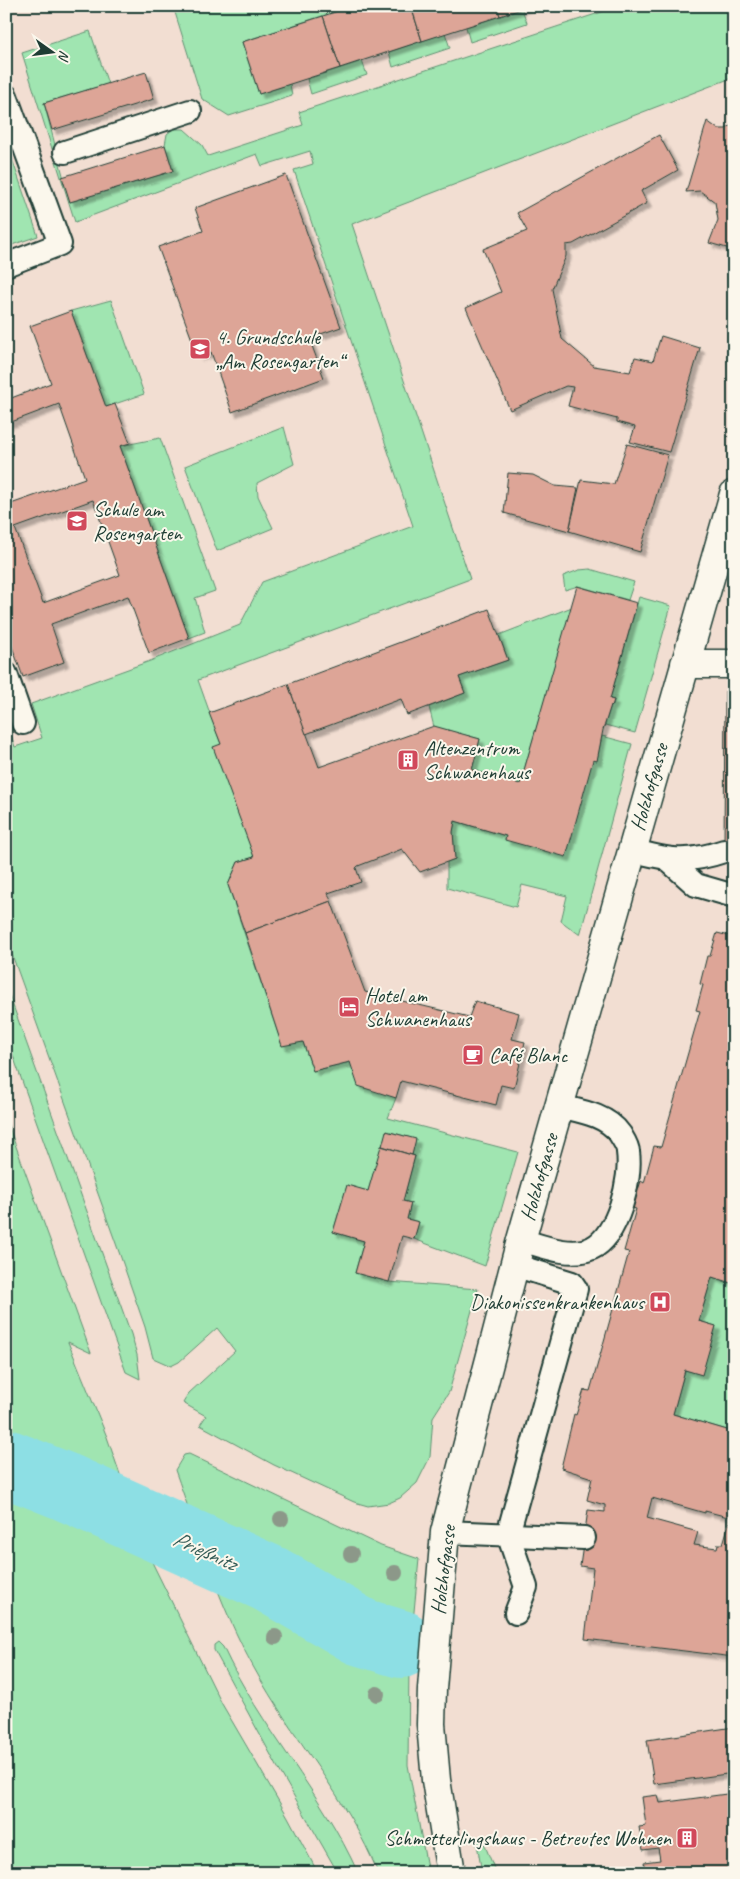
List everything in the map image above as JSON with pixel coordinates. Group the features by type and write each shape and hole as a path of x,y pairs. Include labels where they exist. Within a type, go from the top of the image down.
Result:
{"street":[{"name":"Holzhofgasse","path":"451,1873 436,1780 432,1724 432,1688 445,1532 517,1253 734,494"},
{"path":"685,664 734,664"}],"lane":[{"path":"6,96 60,244 6,265"},
{"path":"65,152 190,111"},
{"path":"6,674 23,723"},
{"path":"631,850 668,860 702,859 724,851"},
{"path":"668,860 696,885 734,896"},
{"path":"517,1253 573,1252 592,1248 608,1235 619,1211 627,1183 628,1150 620,1133 608,1123 593,1115 559,1106"},
{"path":"516,1614 526,1587 508,1534 576,1289 572,1282 517,1253"},
{"path":"445,1532 584,1538"}],"green space":[{"path":"173,6 353,6 242,42 259,94 290,84 292,96 229,116 202,99"},
{"path":"620,6 734,6 734,77 352,224 470,579 198,680 221,744 254,857 238,862 228,885 282,1045 303,1042 313,1071 350,1062 396,1098 388,1118 518,1152 485,1266 414,1239 419,1222 407,1219 411,1203 403,1201 415,1156 412,1155 415,1139 387,1131 368,1191 347,1186 333,1232 364,1241 355,1273 389,1282 478,1289 449,1392 433,1417 430,1457 417,1483 400,1498 389,1503 368,1506 354,1502 274,1465 200,1425 206,1416 183,1403 189,1393 235,1351 217,1328 179,1362 171,1366 153,1358 145,1327 119,1252 6,938 6,720 15,747 42,738 31,704 150,661 240,625 262,582 413,526 294,170 313,164 310,151 262,166 257,154 75,222 22,53 90,31 108,84 44,103 70,202 173,171 165,145 167,134 173,129 184,129 202,145 208,156 303,125 299,112"},
{"path":"522,9 527,23 470,42 466,27"},
{"path":"445,33 450,48 393,67 389,52"},
{"path":"362,61 367,75 311,94 307,79"},
{"path":"6,141 38,236 6,247"},
{"path":"111,300 144,394 106,407 71,311"},
{"path":"284,427 294,464 257,483 258,496 273,528 217,551 185,466"},
{"path":"160,438 215,591 195,598 205,632 189,638 120,446"},
{"path":"590,569 634,582 628,600 578,586 565,590 563,576 579,570"},
{"path":"639,597 671,606 635,733 605,725 611,705 613,706 614,700 610,699"},
{"path":"572,607 520,784 472,770 480,739 434,727 429,707 465,693 459,677 508,660 499,635"},
{"path":"602,736 632,744 580,935 561,921 567,896 522,885 516,907 447,888 447,862 455,859 453,832 455,821 506,836 593,760 597,760"},
{"path":"6,986 131,1334 137,1355 140,1379 126,1372 6,1036"},
{"path":"6,1119 91,1353 68,1342 107,1437 147,1552 222,1704 288,1817 318,1873 6,1873"},
{"path":"712,1277 734,1284 734,1432 673,1414 685,1370 701,1374 716,1326 699,1321"},
{"path":"189,1454 381,1546 419,1559 409,1664 408,1765 428,1873 378,1873 366,1846 336,1794 285,1719 254,1668 220,1596 175,1470 184,1455"},
{"path":"218,1642 223,1647 272,1732 327,1815 358,1873 338,1873 214,1650 214,1645"},
{"path":"482,1838 496,1873 482,1873 477,1844"}],"building":[{"path":"353,6 411,6 422,41 340,68 323,16"},
{"path":"411,6 497,6 500,16 422,41"},
{"path":"497,6 530,6 500,16"},
{"path":"323,16 340,68 259,94 242,42"},
{"path":"146,72 154,99 52,130 44,103"},
{"path":"707,121 718,129 726,129 734,123 734,250 709,243 718,220 715,202 700,191 686,192"},
{"path":"659,135 678,170 641,191 647,203 573,244 566,245 566,256 552,289 562,339 594,366 630,372 635,357 653,361 661,336 700,348 669,452 630,442 635,427 617,422 617,419 568,406 573,387 566,386 510,410 466,308 501,292 483,249 527,231 517,213"},
{"path":"165,145 173,171 70,202 62,177"},
{"path":"286,175 341,327 309,338 324,378 232,412 211,352 198,356 158,247 203,231 195,208"},
{"name":"Schule am Rosengarten","path":"71,311 106,407 115,404 130,443 120,446 189,638 149,653 128,596 51,624 64,662 23,677 6,630 6,500 8,505 85,478 59,404 6,424 6,400 51,383 30,326","holes":["93,500 120,575 43,603 15,528"]},
{"path":"627,444 668,455 640,552 569,531 581,480 614,484"},
{"path":"508,473 533,475 555,486 578,488 569,531 504,513"},
{"name":"Altenzentrum Schwanenhaus","path":"577,586 637,603 610,699 614,700 603,730 597,761 593,760 566,857 505,840 506,836 455,821 453,832 455,859 420,872 402,849 358,866 356,868 361,882 328,893 331,901 245,933 228,885 238,862 254,857 213,747 221,744 209,713 288,684 319,767 434,726 480,739 472,770 520,784"},
{"path":"489,609 508,660 459,677 465,693 407,715 401,699 306,734 288,684"},
{"path":"725,691 734,691 734,868 724,851"},
{"name":"Hotel am Schwanenhaus","path":"331,901 365,992 469,1017 475,1001 519,1013 512,1039 525,1042 514,1088 501,1085 496,1105 401,1081 396,1098 358,1086 350,1062 313,1071 303,1042 282,1046 245,933"},
{"name":"Diakonissenkrankenhaus","path":"717,933 734,937 734,1284 712,1277 699,1321 716,1326 702,1375 685,1370 673,1414 734,1432 734,1657 585,1639 593,1568 580,1566 588,1510 605,1512 605,1505 587,1500 592,1478 561,1468 574,1414 576,1415 584,1390 590,1391 629,1252 624,1251 636,1209 632,1208 641,1181 644,1183 654,1146 661,1147 700,1011 696,1010 703,985 700,984 707,956 710,956","holes":["652,1498 705,1513 705,1511 728,1517 729,1513 732,1514 723,1544 718,1544 717,1548 694,1545 698,1532 647,1518"]},
{"path":"386,1131 416,1139 412,1155 382,1146"},
{"path":"381,1146 415,1156 403,1201 411,1203 407,1219 419,1222 414,1239 402,1236 389,1282 355,1273 364,1241 333,1232 347,1185 368,1191"},
{"path":"734,1727 734,1773 654,1784 647,1740"},
{"name":"Schmetterlingshaus - Betreutes Wohnen","path":"734,1793 734,1873 646,1873 644,1862 660,1860 658,1848 643,1850 639,1827 646,1826 642,1797 658,1795 660,1803"}],"waterway":[{"name":"Prießnitz","path":"6,1463 66,1487 270,1579 361,1632 401,1644"}],"place":[{"name":"4. Grundschule „Am Rosengarten“","path":"200,349"},
{"name":"Schule am Rosengarten","path":"77,521"},
{"name":"Altenzentrum Schwanenhaus","path":"408,760"},
{"name":"Hotel am Schwanenhaus","path":"349,1007"},
{"name":"Café Blanc","path":"473,1055"},
{"name":"Diakonissenkrankenhaus","path":"660,1302"},
{"name":"Schmetterlingshaus - Betreutes Wohnen","path":"687,1838"}]}
